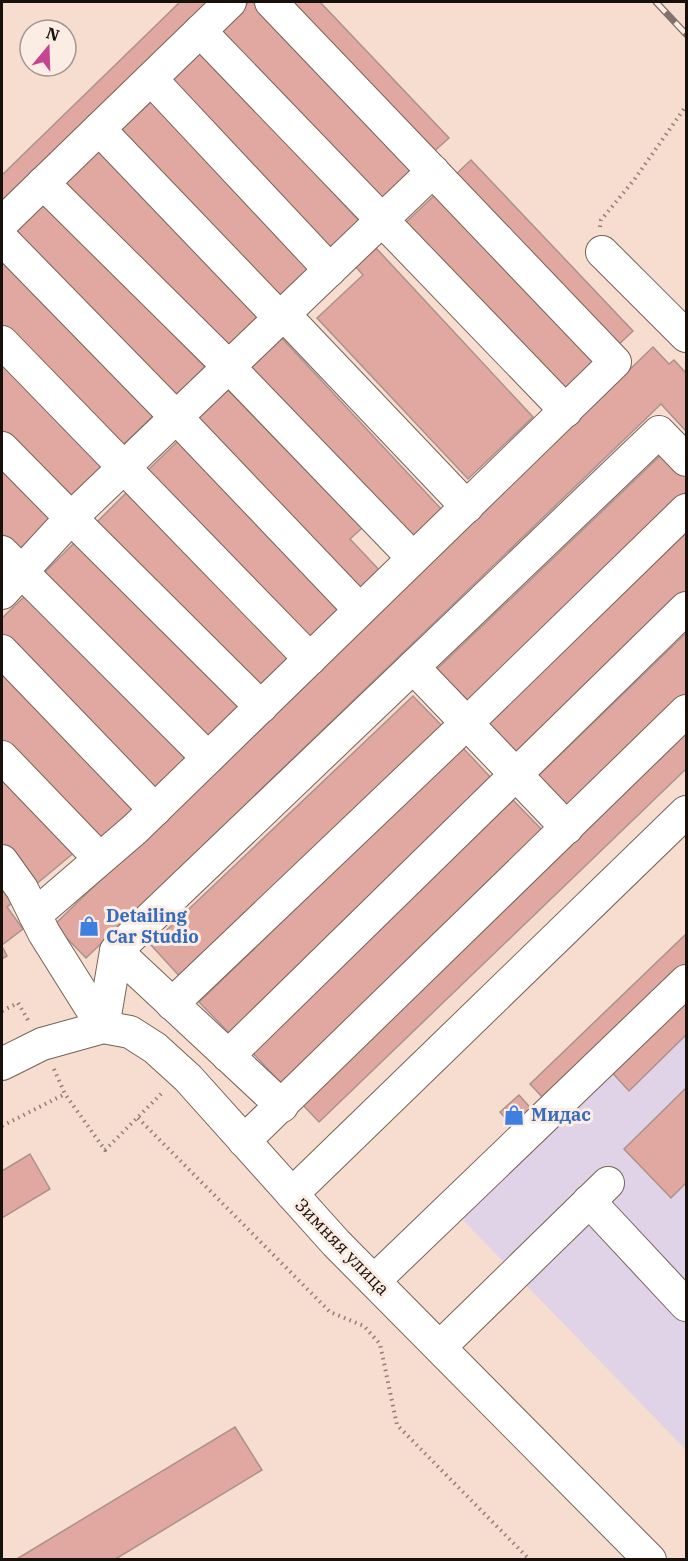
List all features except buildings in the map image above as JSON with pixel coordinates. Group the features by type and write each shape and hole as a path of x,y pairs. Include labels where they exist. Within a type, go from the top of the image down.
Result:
{"street":[{"path":"2,223 230,2"},
{"path":"35,915 155,810 615,362 271,2"},
{"path":"200,31 566,411"},
{"path":"150,79 330,270"},
{"path":"99,129 280,318 293,324 467,507"},
{"path":"208,758 8,572 71,518 433,171"},
{"path":"43,183 229,367 413,558"},
{"path":"2,239 177,417 360,610"},
{"path":"602,252 687,336"},
{"path":"2,342 310,659"},
{"path":"103,1027 116,951 659,432 687,460"},
{"path":"2,448 261,707"},
{"path":"172,1004 687,510"},
{"path":"228,1056 687,608"},
{"path":"2,651 155,810"},
{"path":"413,667 567,828"},
{"path":"244,1141 687,711"},
{"path":"2,757 100,859"},
{"path":"292,1194 687,812"},
{"path":"2,861 22,889 44,933 103,1027"},
{"path":"116,951 282,1106"},
{"path":"374,1281 687,981"},
{"name":"Зимняя улица","path":"2,1064 42,1044 103,1027 130,1032 155,1048 183,1073 336,1243 650,1560"},
{"path":"440,1347 599,1192 687,1305"}],"path":[{"path":"602,252 599,237 602,220 687,106"},
{"path":"2,1011 18,1003 42,1044 65,1094 105,1150 183,1073"},
{"path":"2,1126 65,1094"},
{"path":"138,1118 330,1312 364,1326 380,1344 397,1425 530,1560"}],"shaded area":[{"path":"686,999 686,1450 460,1217"}],"railway":[{"path":"656,2 686,34"}],"place":[{"name":"Detailing Car Studio","path":"89,926"},
{"name":"Мидас","path":"514,1115"}]}
